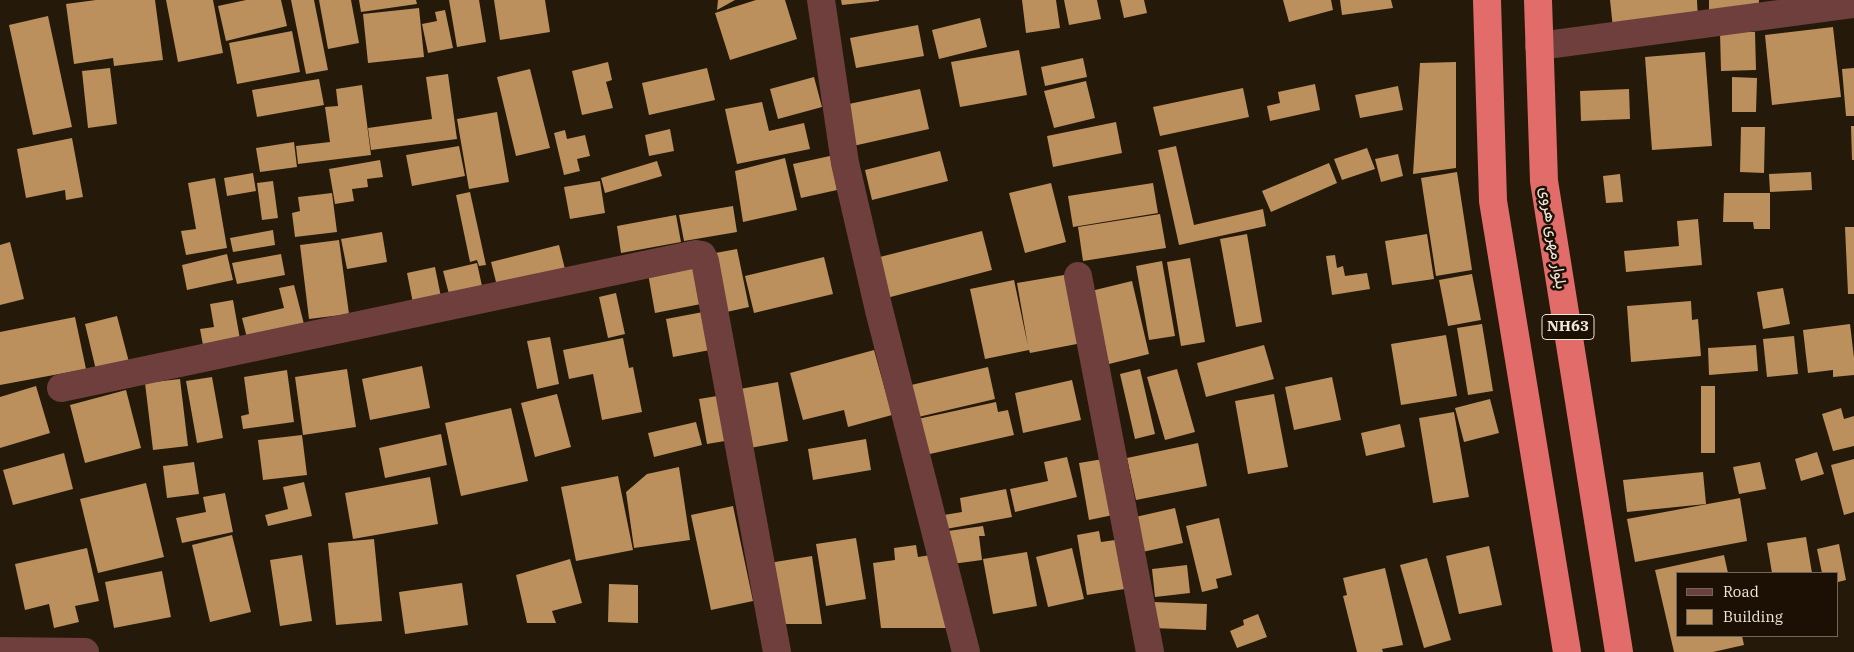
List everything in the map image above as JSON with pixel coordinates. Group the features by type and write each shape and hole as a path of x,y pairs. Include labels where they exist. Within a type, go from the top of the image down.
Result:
{"highway":[{"path":"1487,0 1492,200 1567,652"},
{"name":"بلوار مهری هروی","path":"1538,0 1544,181 1620,652"}],"street":[{"path":"822,0 845,163 879,310 966,652"},
{"path":"1539,46 1854,4"},
{"path":"61,388 696,254 702,255 705,261 777,652"},
{"path":"1078,276 1150,652"},
{"path":"0,651 85,652"}],"building":[{"path":"96,0 155,0 163,60 114,66 113,58 74,64 66,4"},
{"path":"166,0 213,0 223,53 178,62"},
{"path":"246,0 281,0 287,26 226,41 218,6"},
{"path":"291,0 314,0 328,70 306,74"},
{"path":"319,0 351,0 359,43 328,49"},
{"path":"359,0 416,0 417,4 361,12"},
{"path":"449,0 479,0 486,42 457,47"},
{"path":"494,0 545,0 550,32 500,40"},
{"path":"718,0 735,0 717,10"},
{"path":"756,0 785,0 797,39 730,60 715,13"},
{"path":"841,0 879,0 879,1 842,5"},
{"path":"1022,0 1056,0 1060,28 1026,33"},
{"path":"1064,0 1097,0 1101,19 1069,25"},
{"path":"1120,0 1144,0 1147,13 1124,18"},
{"path":"1283,0 1331,0 1333,10 1289,22"},
{"path":"1340,0 1391,0 1393,8 1342,15"},
{"path":"1610,0 1697,0 1698,20 1613,28"},
{"path":"1709,0 1759,0 1759,12 1709,13"},
{"path":"419,8 424,57 368,63 363,14"},
{"path":"445,10 453,48 428,53 422,24 437,21 435,12"},
{"path":"48,16 72,127 33,135 9,25"},
{"path":"980,18 987,47 939,59 932,30"},
{"path":"918,25 924,56 856,68 850,38"},
{"path":"1833,27 1841,97 1772,105 1765,35"},
{"path":"292,31 300,72 237,84 229,43"},
{"path":"1720,32 1755,32 1756,70 1721,71"},
{"path":"1019,50 1027,95 960,107 951,62"},
{"path":"1705,52 1712,146 1652,150 1645,57"},
{"path":"1083,58 1087,77 1045,86 1041,67"},
{"path":"608,62 612,80 606,82 613,108 582,115 572,71"},
{"path":"1456,62 1456,168 1413,174 1420,63"},
{"path":"110,68 117,124 88,128 82,71"},
{"path":"707,68 715,100 649,115 642,83"},
{"path":"1854,68 1854,116 1846,116 1842,69"},
{"path":"530,69 550,148 516,156 497,77"},
{"path":"448,74 457,139 371,150 368,128 432,119 426,77"},
{"path":"814,77 822,107 778,119 770,89"},
{"path":"1732,77 1757,78 1756,112 1732,112"},
{"path":"319,79 324,105 257,117 252,90"},
{"path":"1086,81 1095,118 1054,128 1044,91"},
{"path":"1315,84 1320,110 1270,121 1267,106 1280,103 1278,92"},
{"path":"362,85 371,155 298,164 296,146 330,142 325,107 338,106 336,89"},
{"path":"1398,86 1403,110 1360,118 1355,95"},
{"path":"1243,88 1249,117 1160,136 1153,107"},
{"path":"920,89 929,129 853,146 844,105"},
{"path":"1629,89 1630,119 1581,121 1580,91"},
{"path":"762,102 769,131 804,123 810,149 737,164 725,109"},
{"path":"497,112 509,182 469,189 457,119"},
{"path":"1116,122 1122,153 1053,167 1047,136"},
{"path":"1851,126 1854,126 1854,160 1852,160"},
{"path":"1741,127 1765,127 1764,173 1740,172"},
{"path":"670,129 674,151 649,156 645,135"},
{"path":"565,130 567,139 585,135 590,156 577,159 580,171 564,175 554,133"},
{"path":"72,138 83,197 66,200 65,190 26,198 17,149"},
{"path":"294,142 297,167 260,172 256,148"},
{"path":"459,146 465,176 412,186 406,155"},
{"path":"1176,146 1194,225 1263,209 1266,226 1179,245 1158,150"},
{"path":"1367,148 1375,169 1342,180 1334,159"},
{"path":"940,151 948,181 872,200 865,170"},
{"path":"1398,154 1403,176 1381,182 1375,159"},
{"path":"830,156 837,190 801,198 793,164"},
{"path":"785,158 797,210 743,222 735,171"},
{"path":"380,160 383,177 367,179 368,187 352,189 354,201 335,204 329,169"},
{"path":"657,161 662,176 605,193 601,178"},
{"path":"1329,163 1337,183 1271,212 1262,191"},
{"path":"1457,172 1472,270 1436,276 1421,178"},
{"path":"1811,172 1812,190 1770,192 1769,174"},
{"path":"253,173 256,191 227,196 224,178"},
{"path":"1620,174 1623,202 1606,203 1603,176"},
{"path":"215,178 227,248 186,255 181,231 196,229 188,183"},
{"path":"273,181 278,218 262,220 257,183"},
{"path":"600,181 605,213 570,219 564,187"},
{"path":"1051,183 1066,242 1025,253 1009,193"},
{"path":"1153,183 1158,213 1073,227 1068,196"},
{"path":"470,192 486,265 479,266 477,260 470,262 456,195"},
{"path":"332,193 337,232 295,237 292,213 300,211 298,197"},
{"path":"1724,193 1770,193 1770,229 1754,229 1753,222 1723,222"},
{"path":"733,206 737,232 684,241 679,215"},
{"path":"1160,214 1166,248 1083,261 1078,227"},
{"path":"676,215 681,242 621,253 617,226"},
{"path":"1698,219 1702,265 1626,272 1624,251 1679,246 1677,221"},
{"path":"1845,227 1854,227 1854,294 1848,294"},
{"path":"273,230 275,245 233,252 230,238"},
{"path":"982,231 992,270 883,299 872,259"},
{"path":"382,232 387,262 347,269 341,239"},
{"path":"1247,234 1262,322 1236,327 1220,239"},
{"path":"1427,234 1434,279 1392,285 1385,241"},
{"path":"339,240 349,314 309,319 300,245"},
{"path":"10,242 24,299 0,305 0,245"},
{"path":"559,245 565,269 497,286 491,262"},
{"path":"737,249 749,307 722,313 710,254"},
{"path":"227,254 233,280 187,290 182,265"},
{"path":"281,254 285,275 237,284 232,263"},
{"path":"1335,255 1337,268 1343,266 1345,276 1367,273 1370,289 1332,295 1326,256"},
{"path":"824,257 833,294 754,313 745,276"},
{"path":"1190,258 1205,342 1181,346 1167,262"},
{"path":"692,260 701,304 655,313 647,268"},
{"path":"1162,261 1175,336 1149,340 1136,266"},
{"path":"477,263 482,286 449,294 443,271"},
{"path":"435,267 441,297 413,303 407,273"},
{"path":"1070,274 1082,343 1030,353 1029,350 985,359 970,289 1014,280 1028,346 1017,283"},
{"path":"1472,274 1481,320 1448,326 1439,280"},
{"path":"1132,281 1149,354 1109,364 1091,291"},
{"path":"294,285 304,324 247,338 242,318 284,308 279,288"},
{"path":"1783,288 1790,324 1763,329 1757,292"},
{"path":"616,293 625,334 608,338 599,297"},
{"path":"233,300 240,339 203,345 200,329 214,327 210,304"},
{"path":"1691,301 1692,320 1698,319 1701,356 1631,362 1627,306"},
{"path":"703,312 710,350 673,357 666,319"},
{"path":"117,316 129,362 96,370 85,324"},
{"path":"75,317 86,369 0,385 0,332"},
{"path":"1482,324 1493,391 1468,395 1457,328"},
{"path":"1850,324 1854,375 1833,377 1833,370 1808,373 1803,330"},
{"path":"1446,335 1457,396 1401,405 1391,344"},
{"path":"1794,336 1798,374 1767,377 1763,339"},
{"path":"550,337 559,384 537,389 527,341"},
{"path":"623,338 629,368 633,367 642,412 602,420 593,374 569,379 563,350"},
{"path":"1264,345 1274,379 1206,397 1197,363"},
{"path":"1756,345 1758,371 1709,375 1708,348"},
{"path":"874,350 892,415 848,427 844,410 803,420 790,373"},
{"path":"422,366 430,408 370,420 362,379"},
{"path":"988,367 995,399 914,418 907,386"},
{"path":"347,369 356,427 303,435 295,377"},
{"path":"1140,369 1155,434 1135,439 1120,374"},
{"path":"1177,369 1195,432 1165,440 1147,377"},
{"path":"287,370 294,422 243,429 241,416 249,414 244,377"},
{"path":"212,377 223,438 197,443 186,381"},
{"path":"1332,377 1341,420 1294,430 1285,387"},
{"path":"180,379 188,446 153,450 145,383"},
{"path":"1072,380 1081,420 1023,433 1015,393"},
{"path":"778,382 788,441 750,448 740,389"},
{"path":"36,386 50,433 0,448 0,397"},
{"path":"1701,386 1715,386 1715,453 1701,453"},
{"path":"126,390 141,448 85,463 70,405"},
{"path":"557,394 571,447 535,457 521,403"},
{"path":"1274,394 1288,467 1248,474 1235,401"},
{"path":"723,395 731,440 707,444 699,399"},
{"path":"1490,399 1499,433 1464,442 1455,408"},
{"path":"996,402 998,412 1008,410 1014,435 921,456 913,420"},
{"path":"511,408 528,481 461,496 445,423"},
{"path":"1841,408 1844,419 1854,416 1854,446 1833,451 1822,414"},
{"path":"1454,412 1469,497 1433,503 1419,418"},
{"path":"696,422 702,445 654,457 648,433"},
{"path":"1400,424 1405,447 1366,456 1361,433"},
{"path":"441,434 447,465 385,478 379,448"},
{"path":"302,435 307,475 263,480 258,440"},
{"path":"866,439 871,470 813,480 808,449"},
{"path":"1198,443 1207,486 1136,500 1127,458"},
{"path":"1817,452 1824,474 1801,481 1795,459"},
{"path":"64,453 73,489 13,505 3,470"},
{"path":"1067,457 1077,497 1015,512 1010,489 1048,481 1044,462"},
{"path":"1109,458 1118,514 1089,520 1079,463"},
{"path":"1854,459 1854,512 1844,515 1831,465"},
{"path":"194,462 199,494 167,498 163,466"},
{"path":"1760,462 1766,489 1739,494 1733,467"},
{"path":"679,467 690,540 634,548 626,492 647,474"},
{"path":"1703,472 1706,504 1627,512 1623,480"},
{"path":"618,476 633,550 576,561 561,487"},
{"path":"430,477 438,524 353,539 345,493"},
{"path":"304,482 312,516 268,526 265,515 288,509 283,487"},
{"path":"146,483 164,557 98,573 80,499"},
{"path":"1006,489 1012,517 946,529 944,515 962,512 960,498"},
{"path":"225,493 233,532 182,543 176,518 206,512 203,497"},
{"path":"1740,498 1747,541 1635,562 1627,519"},
{"path":"733,506 753,601 711,610 691,515"},
{"path":"1175,508 1183,543 1138,553 1131,518"},
{"path":"1219,518 1232,575 1216,579 1218,588 1202,592 1186,526"},
{"path":"983,526 985,536 979,536 982,560 952,564 948,531"},
{"path":"1099,531 1101,542 1122,539 1131,588 1087,595 1077,535"},
{"path":"232,535 251,612 210,622 192,545"},
{"path":"1806,537 1812,572 1772,572 1767,543"},
{"path":"856,538 866,599 826,606 816,544"},
{"path":"374,539 382,621 336,625 328,543"},
{"path":"1839,544 1846,580 1839,582 1839,572 1822,572 1817,549"},
{"path":"916,545 918,557 937,554 949,628 881,628 873,563 895,560 894,548"},
{"path":"1489,546 1502,605 1459,614 1446,556"},
{"path":"87,548 99,601 75,606 79,622 54,628 49,604 25,610 15,564"},
{"path":"1072,548 1084,599 1048,607 1036,557"},
{"path":"1027,552 1037,606 993,614 983,559"},
{"path":"302,555 312,621 280,626 270,560"},
{"path":"1724,555 1728,572 1676,572 1676,637 1742,637 1744,645 1713,652 1674,652 1655,570"},
{"path":"812,556 822,624 778,624 769,563"},
{"path":"1427,558 1451,640 1424,648 1400,565"},
{"path":"570,559 582,603 552,611 556,623 527,623 516,575"},
{"path":"1187,565 1190,593 1155,597 1152,569"},
{"path":"1385,568 1403,645 1382,649 1383,652 1357,652 1343,596 1347,595 1343,578"},
{"path":"162,571 171,617 114,628 105,582"},
{"path":"462,583 468,625 405,634 399,592"},
{"path":"609,584 638,585 638,623 608,622"},
{"path":"1153,602 1207,604 1206,630 1152,628"},
{"path":"1258,614 1267,637 1237,648 1230,631 1244,625 1243,620"}]}
